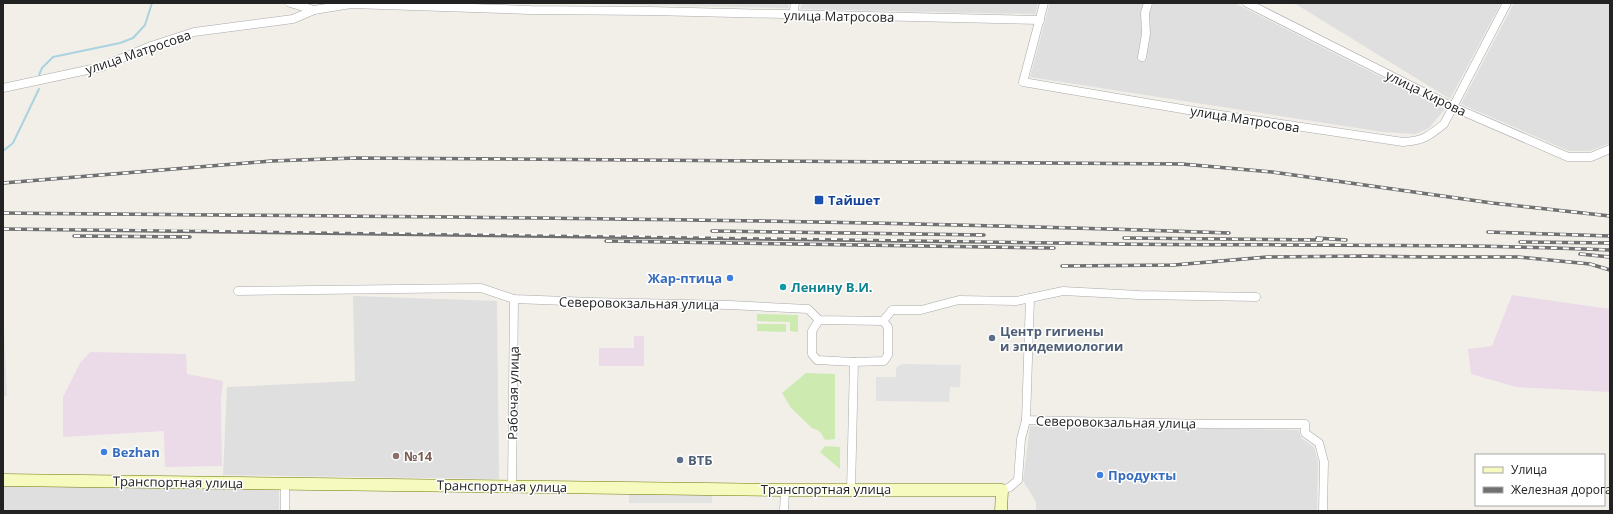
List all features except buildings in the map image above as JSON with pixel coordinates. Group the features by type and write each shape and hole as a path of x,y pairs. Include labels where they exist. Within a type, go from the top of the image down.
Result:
{"street":[{"path":"290,3 314,10"},
{"path":"793,14 795,3"},
{"path":"1040,20 1044,3"},
{"path":"1142,57 1146,34 1145,13 1148,3"},
{"name":"улица Кирова","path":"1247,3 1453,107 1568,157 1591,157 1610,149"},
{"name":"улица Матросова","path":"3,88 101,67 151,46 194,32 293,20 314,10 351,4 530,6 650,11 1040,20 1023,82 1187,110 1403,142 1418,142 1432,134 1444,124 1507,3"},
{"name":"Северовокзальная улица","path":"238,291 481,288 514,299 730,305 808,309 819,320"},
{"path":"882,321 892,310 921,310 959,300 1016,302 1063,290 1139,295 1210,295 1256,297"},
{"name":"Северовокзальная улица","path":"1030,298 1026,420 1207,424 1305,424 1305,433 1319,443 1324,462 1323,511"},
{"name":"Рабочая улица","path":"512,486 514,299"},
{"path":"819,320 882,321 888,327 888,355 884,361 854,362 817,360 812,354 812,331 819,320"},
{"path":"851,490 854,362"},
{"path":"1001,511 1002,490 1010,487 1018,480 1022,439 1026,420"},
{"name":"Транспортная улица","path":"3,480 785,490 1002,490"},
{"path":"285,483 285,511"},
{"path":"784,511 785,490"}],"shaded area":[{"path":"536,3 789,3 788,8"},
{"path":"802,3 1038,3 1035,14 800,9"},
{"path":"1050,3 1234,3 1445,109 1429,128 1416,134 1383,132 1030,77"},
{"path":"1294,3 1501,3 1450,99"},
{"path":"1514,3 1610,3 1610,143 1590,151 1569,151 1461,104"},
{"path":"1512,295 1610,309 1610,392 1516,387 1471,374 1468,349 1492,346"},
{"path":"353,296 497,301 499,479 223,475 227,387 355,381"},
{"path":"3,330 7,396 3,397"},
{"path":"634,336 644,336 644,366 599,366 599,348 634,348"},
{"path":"90,352 186,354 187,374 223,381 221,400 222,466 165,467 164,431 63,437 63,397 80,363"},
{"path":"902,364 961,365 960,387 950,387 949,402 876,401 876,377 896,377 896,368"},
{"path":"1030,426 1299,430 1301,438 1314,447 1318,462 1317,511 1036,511 1036,502 1023,481"},
{"path":"3,486 279,489 279,511 3,511"},
{"path":"629,494 712,494 712,503 629,503"}],"green space":[{"path":"757,314 798,315 798,332 790,331 790,322 757,321"},
{"path":"757,324 786,324 786,332 757,331"},
{"path":"806,373 835,374 835,439 825,440 821,433 812,428 791,408 782,393"},
{"path":"825,446 840,447 840,469 820,452"}],"waterway":[{"path":"39,75 42,68 53,57 120,43 133,38 145,25 152,3"},
{"path":"3,151 13,143 39,89"}],"railway":[{"path":"3,183 271,161 356,158 1182,164 1272,172 1492,203 1610,216"},
{"path":"3,213 769,221 1229,233"},
{"path":"3,229 560,235 1117,244 1425,246 1610,250"},
{"path":"712,231 984,235"},
{"path":"1488,232 1610,236"},
{"path":"74,236 190,237"},
{"path":"1124,238 1322,240"},
{"path":"1317,238 1346,240"},
{"path":"606,241 1054,248"},
{"path":"1520,242 1610,243"},
{"path":"1580,254 1610,257"},
{"path":"1062,266 1174,265 1267,257 1518,257 1590,264 1610,270"}],"place":[{"name":"Тайшет","path":"819,200"},
{"name":"Жар-птица","path":"730,278"},
{"name":"Ленину В.И.","path":"783,287"},
{"name":"Центр гигиены и эпидемиологии","path":"992,338"},
{"name":"Bezhan","path":"104,452"},
{"name":"№14","path":"396,456"},
{"name":"ВТБ","path":"680,460"},
{"name":"Продукты","path":"1100,475"}]}
